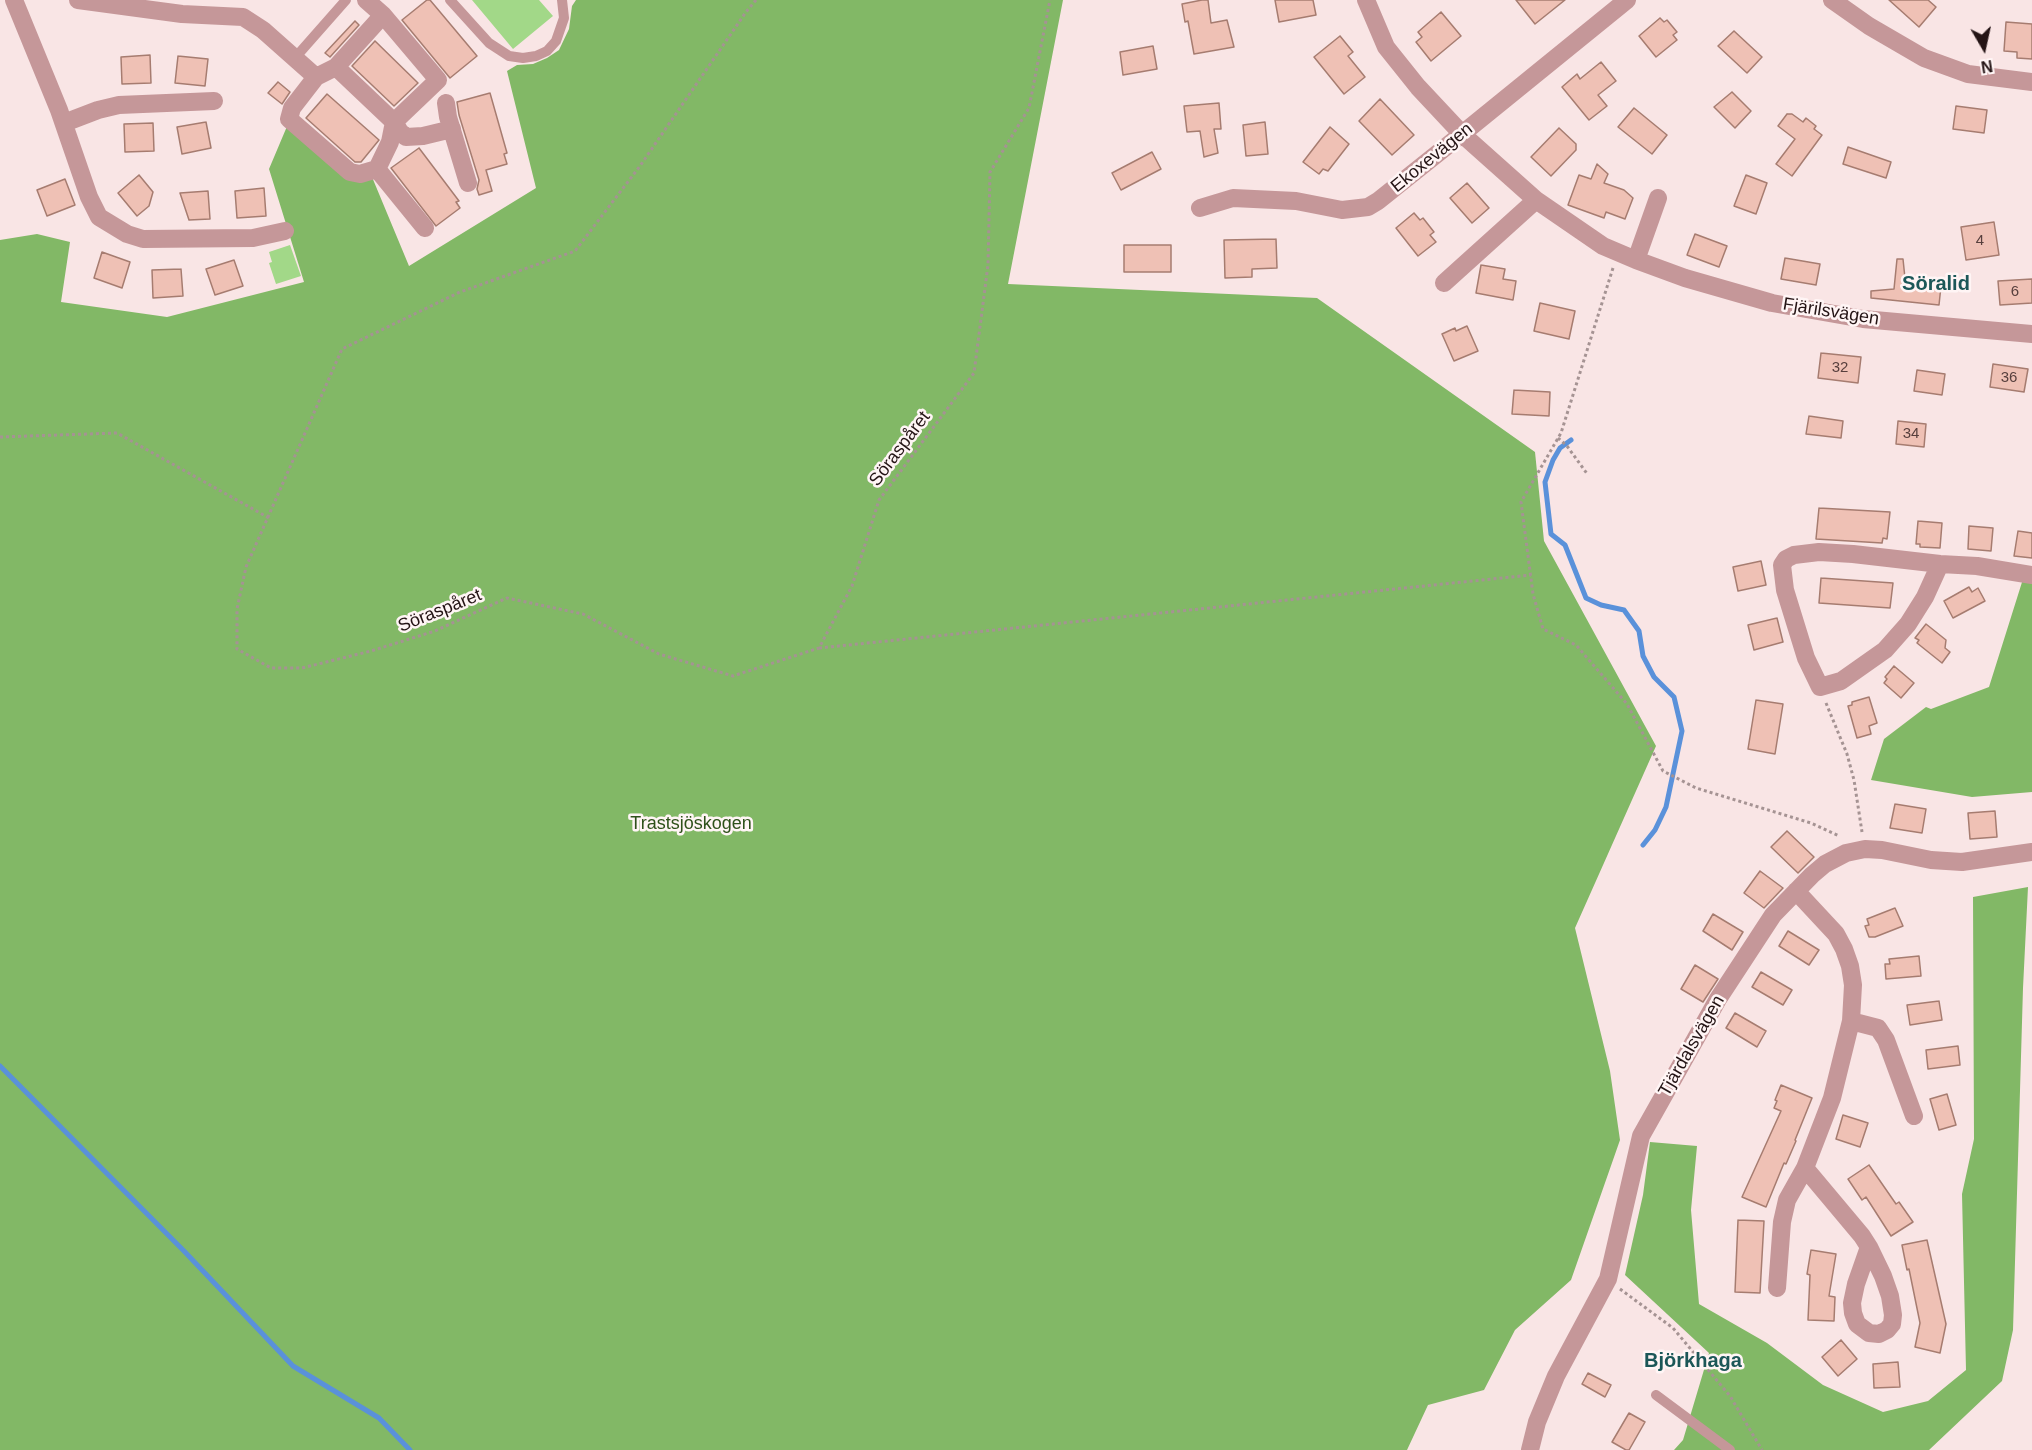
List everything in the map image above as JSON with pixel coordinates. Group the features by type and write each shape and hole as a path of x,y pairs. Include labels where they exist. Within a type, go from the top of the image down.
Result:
{"street":[{"path":"14,0 99,217 127,234 143,239 236,238 268,236 285,231"},
{"path":"78,0 182,14 243,17 263,30 316,77"},
{"path":"366,0 383,15 438,80 394,122 390,142 377,169 360,174 350,171 289,119 292,108 316,77 336,67 383,15"},
{"name":"Fjärilsvägen","path":"1366,0 1386,47 1418,87 1462,134 1536,200 1603,246 1685,278 1772,303 1863,320 2032,334"},
{"name":"Ekoxevägen","path":"1200,208 1233,198 1296,201 1342,210 1368,207 1628,0"},
{"path":"1832,0 1869,26 1924,58 1968,74 2032,81"},
{"path":"336,67 394,122 406,137 423,136 452,129"},
{"path":"64,123 119,105 214,101"},
{"path":"446,103 468,183"},
{"path":"377,169 425,228"},
{"path":"1636,260 1658,198"},
{"path":"1444,283 1536,200"},
{"path":"1940,564 1908,624 1885,650 1841,681 1820,687 1806,658 1785,590 1782,565 1786,559 1794,555 1819,552 1853,554 1977,566 2032,575"},
{"name":"Tjärdalsvägen","path":"1530,1450 1537,1422 1556,1376 1608,1279 1641,1136 1718,999 1773,915 1825,864 1864,849 1882,850 1931,860 1962,862 2032,852"},
{"path":"1777,1288 1782,1222 1788,1200 1805,1168 1832,1098 1851,1021 1853,985 1844,949 1827,923 1796,891"},
{"path":"1851,1021 1878,1028 1886,1040 1914,1116"},
{"path":"1805,1168 1869,1247"}],"lane":[{"path":"294,58 345,0"},
{"path":"450,0 489,44 509,56 523,58 547,51 556,41 564,18 562,0"},
{"path":"1656,1395 1730,1450"}],"path":[{"name":"Söraspåret","path":"756,0 640,166 575,250 460,292 342,349 246,567 237,609 237,649 271,668 302,668 371,651 435,631 507,598 583,614 659,654 733,676 819,648 852,586 879,500 974,373 988,265 990,172 1029,108 1050,0"},
{"path":"1618,253 1558,438 1521,502 1533,594 1543,629 1576,645 1627,704 1663,771 1731,800 1811,823 1864,849"},
{"path":"0,437 117,432 269,518"},
{"path":"1558,438 1567,446 1588,475"},
{"path":"819,648 1531,575"},
{"path":"1820,687 1847,754 1854,780 1864,849"},
{"path":"1608,1279 1672,1328 1730,1396 1762,1450"}],"green space":[{"path":"472,0 539,0 553,16 513,49"},
{"name":"Trastsjöskogen","path":"576,0 1063,0 1008,284 1317,298 1535,452 1544,541 1656,746 1575,928 1610,1071 1620,1140 1571,1280 1515,1330 1484,1390 1428,1405 1407,1450 0,1450 0,240 37,234 70,242 61,302 167,317 304,282 269,169 288,124 372,177 409,266 536,188 507,71 517,65 533,64 559,50 569,29 572,6"},
{"path":"290,245 301,276 276,284 269,263 272,262 269,252"},
{"path":"2023,579 2032,581 2032,792 1972,797 1871,780 1884,739 1926,707 1931,709 1989,687"},
{"path":"2028,887 2013,1330 2002,1381 1929,1450 1674,1450 1683,1440 1709,1353 1625,1275 1643,1195 1650,1142 1697,1146 1691,1210 1699,1304 1767,1343 1823,1385 1883,1412 1928,1401 1966,1370 1962,1194 1974,1139 1973,897"}],"building":[{"path":"430,0 477,56 450,78 402,20"},
{"path":"1208,0 1211,23 1227,20 1234,47 1194,54 1188,21 1185,22 1182,4"},
{"path":"1275,0 1313,0 1316,15 1279,22"},
{"path":"1516,0 1565,0 1535,24"},
{"path":"1889,0 1928,0 1936,7 1919,27"},
{"path":"1441,12 1461,36 1431,61 1416,42 1422,37 1418,32"},
{"path":"1660,18 1664,22 1667,20 1677,32 1673,35 1677,40 1656,57 1639,36"},
{"path":"355,21 359,25 330,57 325,53"},
{"path":"2006,22 2032,24 2032,59 2017,58 2017,52 2004,51"},
{"path":"1734,31 1762,57 1747,73 1718,46"},
{"path":"1340,36 1353,52 1348,56 1365,77 1344,94 1314,57"},
{"path":"375,41 418,83 394,106 352,66"},
{"path":"1153,46 1157,69 1123,75 1120,52"},
{"path":"150,55 151,83 122,84 121,57"},
{"path":"178,56 208,59 205,86 175,83"},
{"path":"1601,62 1616,81 1598,95 1607,106 1589,120 1562,87 1577,74 1580,79"},
{"path":"278,82 290,92 282,104 268,93"},
{"path":"1732,92 1751,111 1735,128 1714,107"},
{"path":"490,93 507,153 504,154 507,164 486,170 492,191 479,195 477,189 479,180 457,102"},
{"path":"327,94 379,140 361,162 355,162 306,118"},
{"path":"1380,99 1414,135 1392,155 1359,121"},
{"path":"1219,103 1221,129 1214,129 1218,153 1204,157 1200,131 1187,132 1184,106"},
{"path":"1956,106 1987,110 1984,133 1953,129"},
{"path":"1634,108 1667,135 1652,154 1618,127"},
{"path":"1787,114 1792,114 1803,122 1806,118 1822,135 1792,176 1776,164 1795,139 1778,126"},
{"path":"206,122 211,148 182,154 177,127"},
{"path":"1265,122 1268,154 1246,156 1243,125"},
{"path":"153,123 154,151 125,152 124,124"},
{"path":"1330,127 1349,144 1328,171 1323,169 1319,174 1303,162"},
{"path":"1559,128 1576,144 1576,150 1551,176 1531,157"},
{"path":"1848,147 1891,162 1886,178 1843,164"},
{"path":"419,148 459,201 456,202 460,208 436,226 391,168"},
{"path":"1152,152 1161,169 1121,190 1112,173"},
{"path":"1597,164 1608,174 1604,183 1624,190 1633,198 1625,219 1606,212 1604,218 1568,205 1579,175 1591,179"},
{"path":"139,175 153,192 149,206 137,216 118,193"},
{"path":"1746,175 1767,183 1756,214 1734,206"},
{"path":"65,179 75,205 47,216 37,190"},
{"path":"1467,183 1489,208 1472,223 1450,198"},
{"path":"264,188 266,216 237,218 235,191"},
{"path":"208,191 210,219 189,220 180,193"},
{"path":"1414,213 1420,220 1423,218 1434,232 1430,235 1436,242 1418,256 1396,228"},
{"path":"1994,222 1999,255 1966,260 1961,227"},
{"path":"1695,234 1727,246 1719,267 1687,255"},
{"path":"1276,239 1277,268 1252,269 1252,277 1225,278 1224,240"},
{"path":"1124,245 1171,245 1171,272 1124,272"},
{"path":"102,252 130,262 122,288 94,278"},
{"path":"1785,258 1820,264 1816,285 1781,279"},
{"path":"1897,259 1903,259 1906,288 1941,286 1939,305 1871,298 1871,291 1894,289"},
{"path":"234,260 243,286 215,295 206,269"},
{"path":"1481,265 1505,269 1503,279 1516,281 1513,300 1476,293"},
{"path":"181,269 183,296 153,298 152,270"},
{"path":"2032,279 2032,303 2000,305 1998,281"},
{"path":"1540,303 1575,311 1569,339 1534,331"},
{"path":"1467,326 1478,351 1454,361 1442,334"},
{"path":"1821,353 1861,357 1858,383 1818,378"},
{"path":"1993,364 2028,369 2024,392 1990,387"},
{"path":"1917,370 1945,374 1942,395 1914,391"},
{"path":"1514,390 1550,392 1549,416 1512,414"},
{"path":"1809,416 1843,421 1841,438 1806,434"},
{"path":"1898,421 1926,424 1924,447 1896,444"},
{"path":"1819,508 1890,512 1887,539 1883,538 1882,543 1816,539"},
{"path":"1918,521 1942,523 1940,548 1920,547 1920,544 1916,544"},
{"path":"1969,526 1993,528 1991,551 1968,549"},
{"path":"2018,531 2032,533 2032,558 2014,556"},
{"path":"1761,561 1766,585 1738,591 1733,567"},
{"path":"1821,578 1893,583 1890,608 1819,603"},
{"path":"1969,587 1972,592 1978,588 1985,601 1953,618 1944,601"},
{"path":"1777,618 1783,642 1754,650 1748,625"},
{"path":"1926,624 1946,640 1945,648 1950,652 1942,663 1917,643 1919,640 1915,638"},
{"path":"1894,666 1914,683 1901,698 1884,683 1887,679 1885,677"},
{"path":"1869,697 1877,723 1869,726 1871,734 1857,738 1848,706 1852,705 1852,702"},
{"path":"1756,700 1783,704 1775,754 1748,749"},
{"path":"1895,804 1926,809 1922,833 1890,828"},
{"path":"1995,811 1997,837 1970,839 1968,813"},
{"path":"1787,831 1814,857 1798,873 1771,847"},
{"path":"1760,871 1783,888 1764,908 1744,893"},
{"path":"1895,908 1903,926 1875,937 1869,937 1865,926 1869,925 1867,919"},
{"path":"1713,914 1743,932 1732,950 1703,931"},
{"path":"1788,931 1819,950 1809,965 1779,946"},
{"path":"1919,956 1921,976 1886,979 1885,964 1890,964 1889,959"},
{"path":"1695,965 1718,979 1703,1002 1681,989"},
{"path":"1761,972 1792,990 1783,1005 1752,987"},
{"path":"1939,1001 1942,1020 1910,1025 1907,1005"},
{"path":"1735,1013 1766,1031 1757,1047 1726,1028"},
{"path":"1958,1046 1960,1065 1928,1069 1926,1050"},
{"path":"1781,1085 1812,1098 1796,1141 1786,1164 1784,1163 1766,1207 1742,1197 1781,1111 1774,1108"},
{"path":"1947,1094 1956,1125 1939,1130 1930,1099"},
{"path":"1843,1115 1868,1123 1860,1147 1836,1139"},
{"path":"1869,1165 1896,1204 1899,1202 1913,1222 1891,1236 1866,1197 1862,1200 1848,1179"},
{"path":"1738,1220 1764,1221 1760,1293 1735,1292"},
{"path":"1927,1240 1946,1324 1940,1353 1915,1347 1920,1323 1902,1245"},
{"path":"1811,1250 1836,1254 1829,1296 1835,1297 1834,1321 1808,1320 1810,1275 1807,1274"},
{"path":"1841,1340 1857,1359 1838,1376 1822,1357"},
{"path":"1898,1362 1900,1387 1874,1388 1873,1364"},
{"path":"1588,1373 1611,1385 1605,1397 1582,1384"},
{"path":"1629,1413 1645,1422 1629,1450 1626,1450 1612,1442"}],"waterway":[{"path":"1571,440 1560,448 1545,482 1551,534 1565,545 1586,598 1601,605 1624,610 1639,631 1643,656 1654,677 1674,697 1682,731 1666,807 1655,830 1643,845"},
{"path":"0,1066 184,1251 293,1366 379,1418 410,1450"}],"district":[{"name":"Söralid","path":"1936,284"},
{"name":"Björkhaga","path":"1693,1361"}]}
